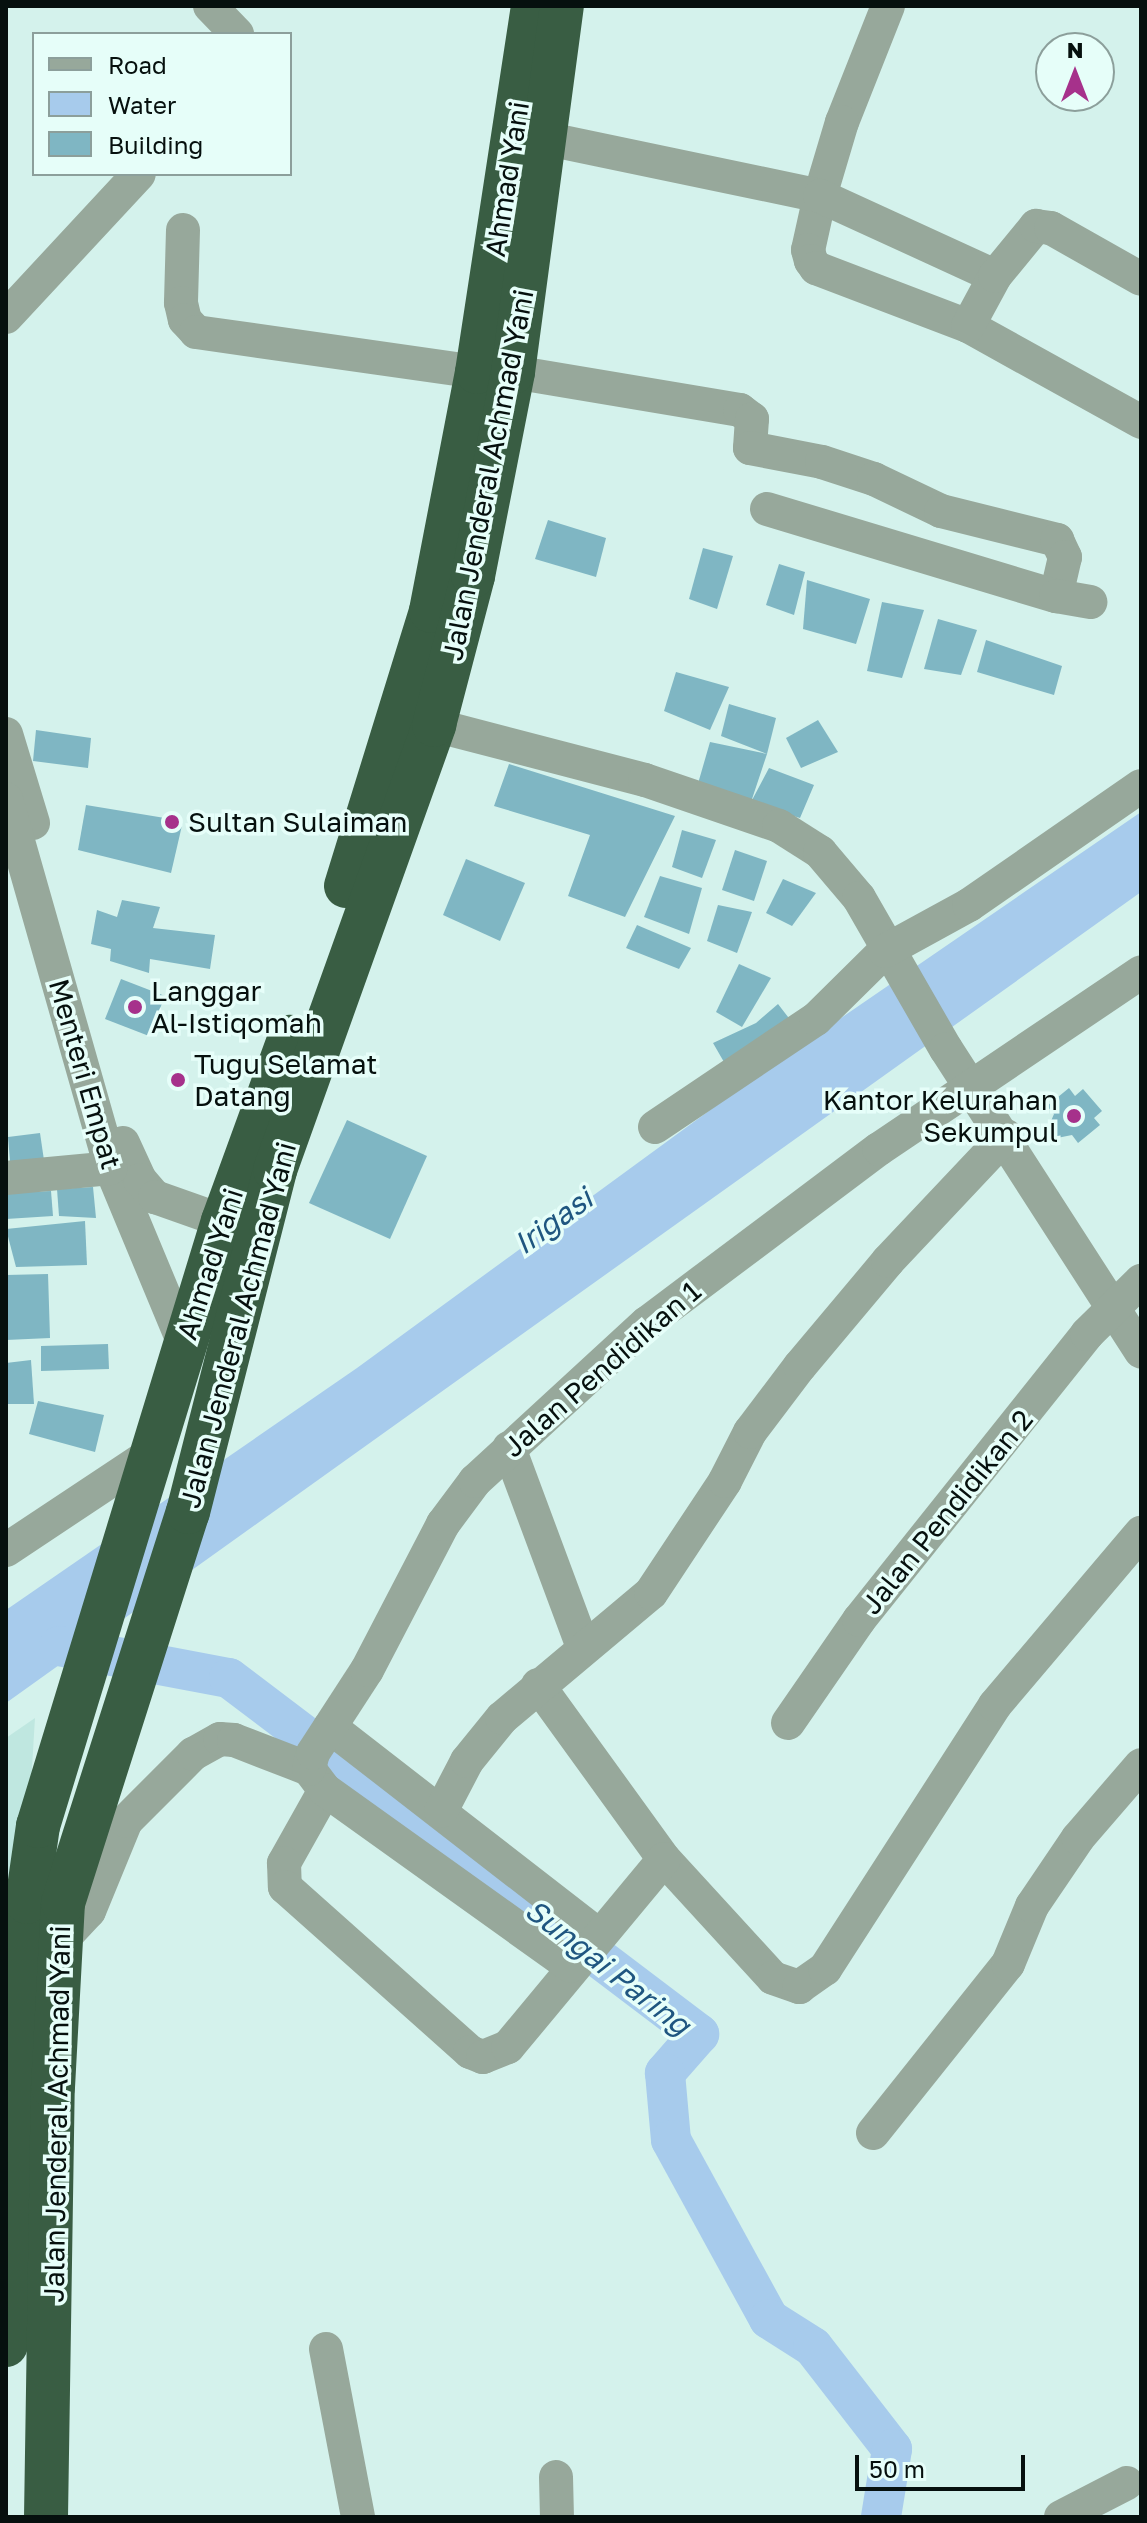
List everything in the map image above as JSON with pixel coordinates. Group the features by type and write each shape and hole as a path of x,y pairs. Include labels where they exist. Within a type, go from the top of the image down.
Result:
{"highway":[{"name":"Ahmad Yani","path":"136,1499 223,1221 318,1004 340,945 495,372 533,6"},
{"name":"Jalan Jenderal Achmad Yani","path":"340,945 434,725 473,576 495,372 548,139 562,6"},
{"name":"Jalan Jenderal Achmad Yani","path":"46,2517 58,1944 70,1872 134,1686 188,1512 318,1004"},
{"name":"Jalan Jenderal Achmad Yani","path":"6,2345 27,1902 38,1826 136,1499"}],"street":[{"path":"210,6 235,32"},
{"path":"888,6 842,122 820,196 808,250 816,268 968,326 1141,422"},
{"path":"548,139 820,196 995,276"},
{"path":"6,317 137,176"},
{"path":"968,326 995,276 1028,230 1043,226 1141,279"},
{"path":"183,230 181,303 185,320 196,332 495,372 740,410 752,419 747,439 758,451 822,462 874,479 941,511 1057,540 1065,557 1056,596"},
{"path":"767,509 1056,596 1090,602"},
{"path":"434,725 645,780 779,826 820,852 859,898 891,960 946,1049 1006,1136 1141,1352"},
{"name":"Menteri Empat","path":"9,764 29,892 93,1067 184,1343"},
{"path":"655,1127 816,1019 891,960 1141,786"},
{"name":"Jalan Pendidikan 1","path":"664,1859 587,1948 508,2047 497,2055 470,2052 285,1887 284,1863 320,1755 443,1524 509,1448 647,1323 972,1084 1141,972"},
{"path":"441,1811 467,1761 502,1718 651,1593 717,1494 750,1432 800,1366 888,1261 1006,1136"},
{"path":"6,1178 126,1174 155,1197 223,1221"},
{"name":"Jalan Pendidikan 2","path":"788,1723 859,1620 1112,1307 1141,1281"},
{"path":"509,1448 583,1647"},
{"path":"6,1550 149,1455"},
{"path":"538,1685 664,1859 773,1978 788,1987 811,1981 825,1969 876,1895 995,1705 1141,1533"},
{"path":"58,1944 89,1911 126,1821 193,1754 220,1739 320,1755 441,1811 587,1948"},
{"path":"320,1755 587,1948"},
{"path":"873,2133 1008,1964 1047,1883 1078,1838 1141,1765"},
{"path":"326,2349 358,2517"},
{"path":"556,2477 557,2517"},
{"path":"1061,2517 1127,2483"}],"shaded area":[{"path":"35,1718 6,2193 6,1738"}],"water":[{"path":"1141,812 1141,892 6,1703 6,1610 357,1368 758,1075"}],"building":[{"path":"548,520 606,538 596,577 535,559"},
{"path":"703,548 733,556 717,609 689,599"},
{"path":"779,564 805,572 794,615 766,605"},
{"path":"807,580 870,599 856,644 803,629"},
{"path":"882,602 924,610 902,678 867,671"},
{"path":"938,619 977,630 961,675 924,669"},
{"path":"986,640 1062,666 1054,695 977,672"},
{"path":"676,672 729,687 710,730 664,711"},
{"path":"729,704 776,718 767,754 721,736"},
{"path":"818,720 838,752 801,768 786,738"},
{"path":"36,730 91,738 88,768 33,761"},
{"path":"710,742 767,754 751,802 769,768 814,785 800,818 697,787"},
{"path":"509,764 675,816 625,917 568,896 590,835 494,806"},
{"path":"86,805 183,821 171,873 78,850"},
{"path":"682,830 716,840 702,878 672,867"},
{"path":"735,850 767,861 754,901 722,890"},
{"path":"466,859 525,883 500,941 443,915"},
{"path":"660,876 702,888 689,934 644,917"},
{"path":"783,879 816,893 792,926 766,913"},
{"path":"122,900 160,907 153,928 215,935 210,969 150,959 149,973 110,961 111,949 91,944 97,910 117,917"},
{"path":"718,905 752,912 737,953 707,941"},
{"path":"637,925 691,948 679,969 626,948"},
{"path":"739,964 771,978 742,1027 716,1012"},
{"name":"Langgar Al-Istiqomah","path":"121,979 165,996 149,1036 105,1019"},
{"path":"778,1004 795,1026 728,1069 713,1043 756,1023"},
{"name":"Kantor Kelurahan Sekumpul","path":"1069,1088 1075,1096 1083,1089 1102,1111 1094,1118 1100,1125 1078,1143 1072,1135 1057,1138 1048,1128 1054,1114 1047,1106"},
{"path":"347,1120 427,1156 390,1239 309,1203"},
{"path":"40,1133 46,1174 11,1173 8,1137"},
{"path":"93,1187 96,1218 59,1216 57,1189"},
{"path":"51,1191 53,1216 6,1219 6,1193"},
{"path":"85,1221 87,1265 16,1267 6,1229"},
{"path":"48,1274 50,1338 6,1340 6,1275"},
{"path":"108,1344 109,1369 41,1371 41,1346"},
{"path":"31,1360 34,1404 6,1404 6,1363"},
{"path":"38,1401 104,1415 95,1452 29,1434"}],"waterway":[{"name":"Sungai Paring","path":"59,1646 229,1678 699,2034 665,2073 671,2140 769,2319 813,2347 892,2449 881,2517"}],"place":[{"name":"Sultan Sulaiman","path":"172,822"},
{"name":"Langgar Al-Istiqomah","path":"135,1007"},
{"name":"Tugu Selamat Datang","path":"178,1080"},
{"name":"Kantor Kelurahan Sekumpul","path":"1074,1116"}],"water label":[{"name":"Irigasi","path":"553,1221"}]}
